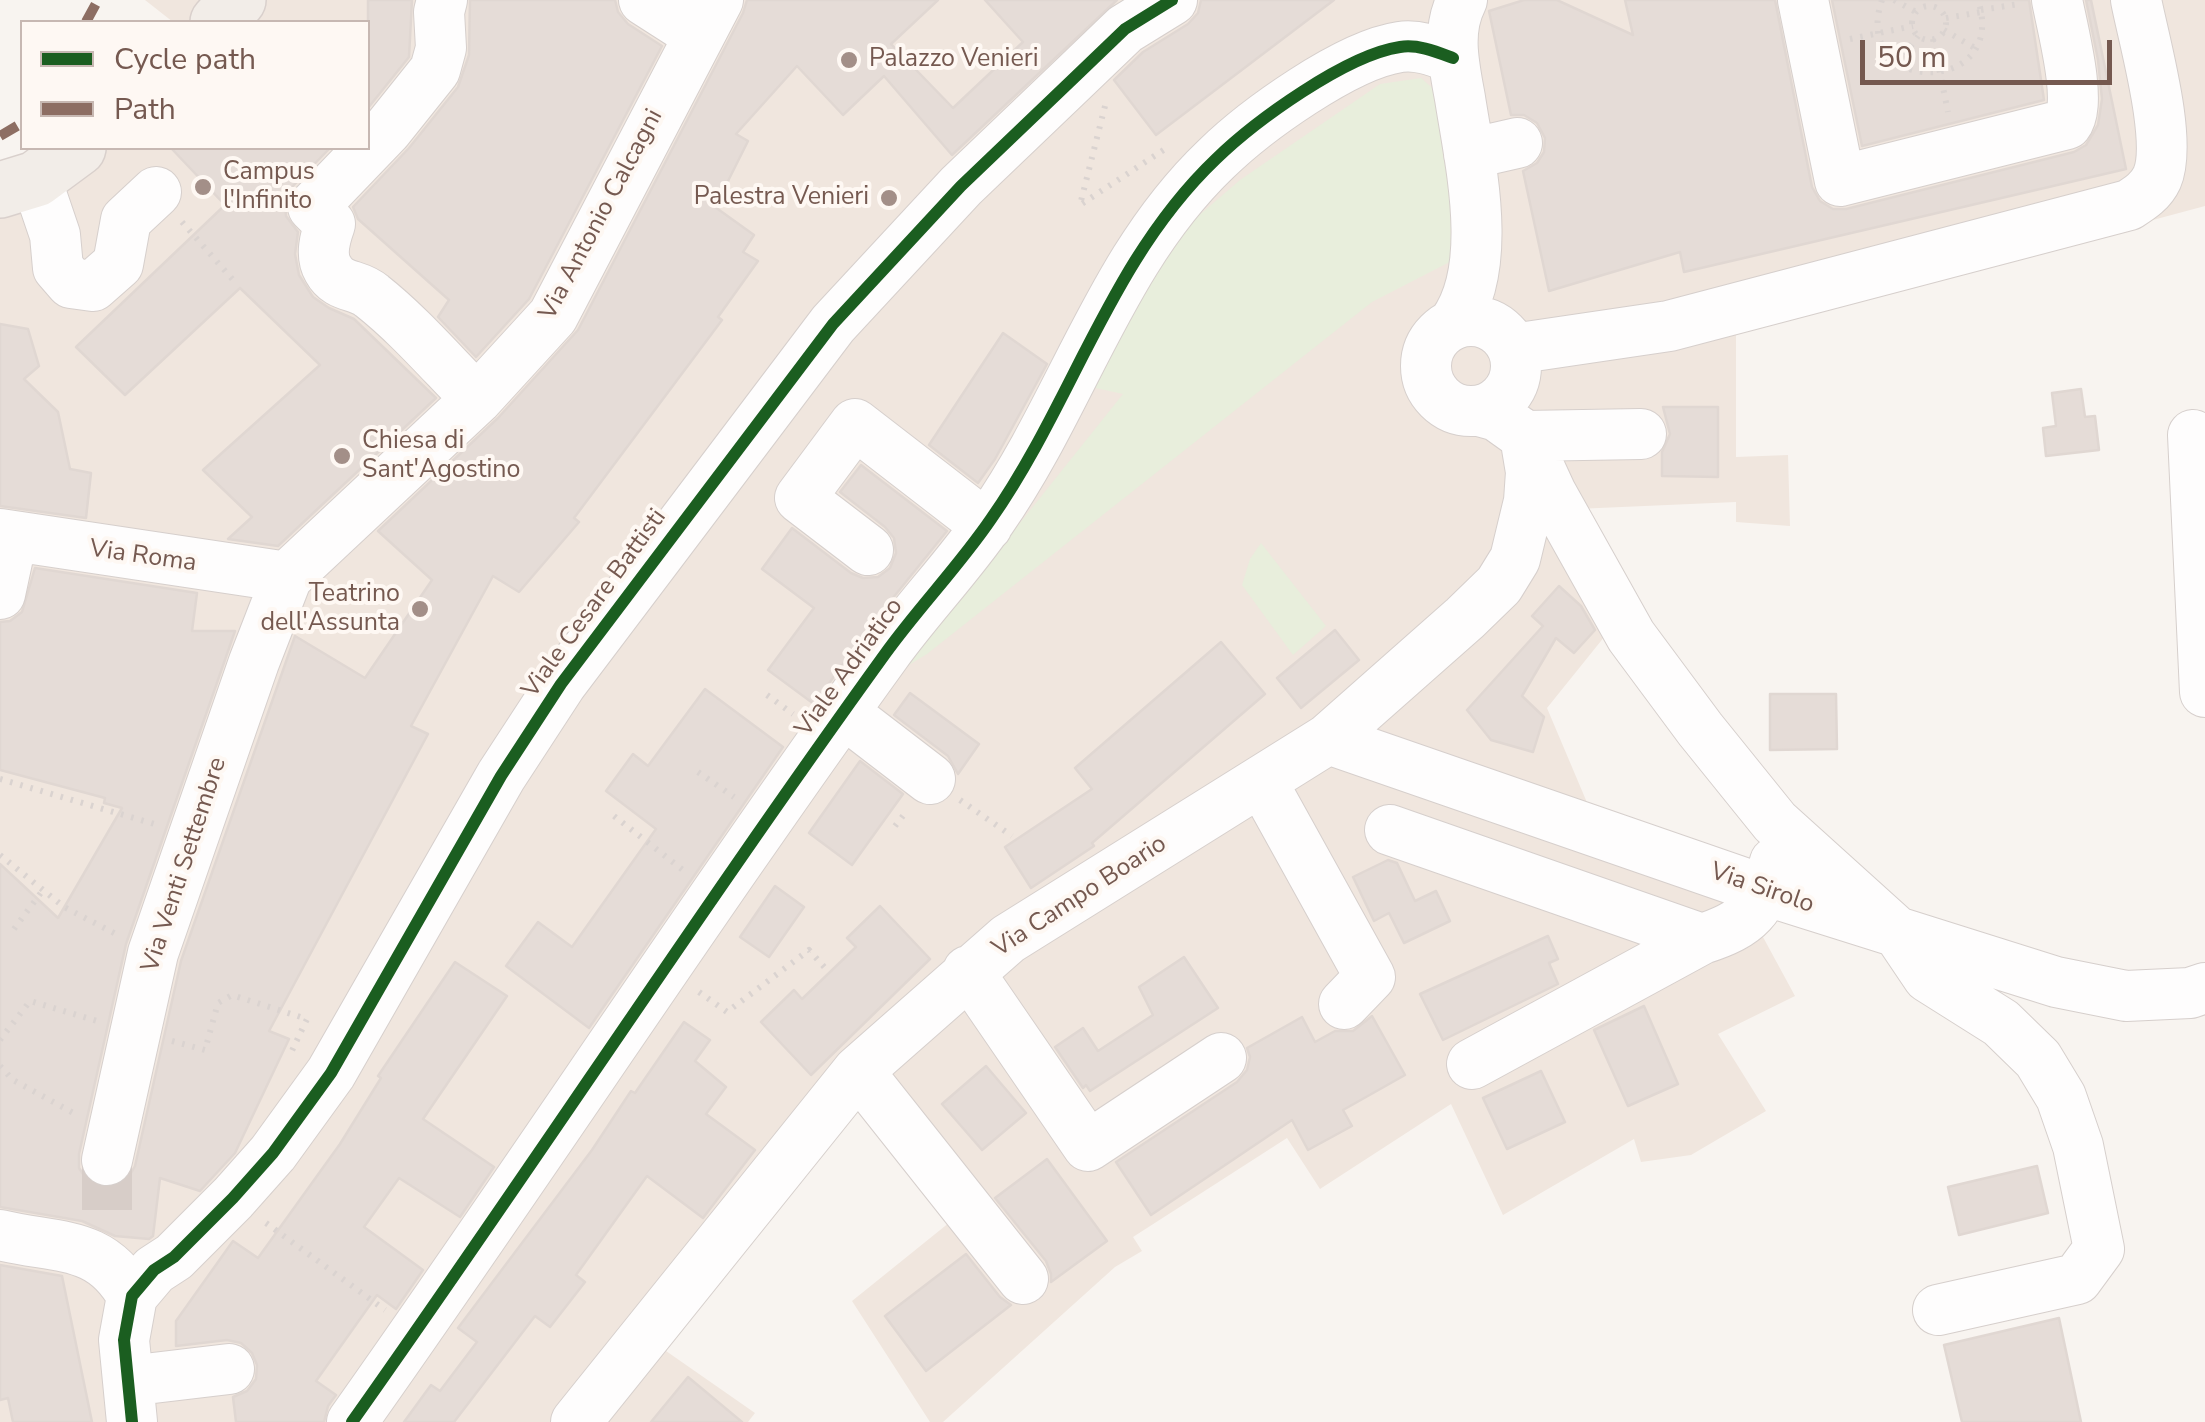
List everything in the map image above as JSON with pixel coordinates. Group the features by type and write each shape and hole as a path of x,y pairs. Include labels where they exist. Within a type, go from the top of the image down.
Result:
{"main road":[{"path":"220,20 238,0"}],"street":[{"path":"370,147 435,70 441,48 442,0"},
{"path":"644,0 707,17"},
{"name":"Viale Cesare Battisti","path":"116,1265 154,1270 174,1257 228,1204 278,1146 331,1073 501,776 561,684 832,324 960,186 1075,76 1125,29 1172,0"},
{"path":"1462,0 1452,34 1453,58 1469,154 1475,269 1497,416 1525,436 1551,493 1630,636 1775,822 1899,934 1928,977 2001,1023 2038,1058 2061,1096 2078,1146 2099,1249 2077,1279 1938,1310"},
{"path":"1804,0 1840,181 2067,124 2074,115 2074,98 2038,2"},
{"path":"1489,359 1669,326 2129,205 2146,194 2162,159 2161,133 2136,0"},
{"name":"Via Antonio Calcagni","path":"287,578 478,399 553,316 707,17"},
{"name":"Viale Adriatico","path":"352,1422 887,652 986,526 1036,447 1088,340 1148,236 1215,159 1274,112 1338,71 1402,46 1428,49 1453,58"},
{"path":"1469,154 1517,144"},
{"path":"367,150 313,207 330,224 324,262 341,285 368,292 389,310 478,399"},
{"path":"38,172 55,236 58,268 71,283 93,286 118,264 126,220 156,192"},
{"path":"868,550 800,498 855,424 986,526"},
{"path":"1525,436 1641,434"},
{"path":"2194,435 2205,692"},
{"name":"Via Campo Boario","path":"576,1422 858,1071 1008,939 1328,739 1465,618 1507,572 1519,546 1530,502 1525,436"},
{"path":"0,594 6,536"},
{"name":"Via Roma","path":"6,536 287,578"},
{"name":"Via Venti Settembre","path":"98,1140 136,1032 153,953 287,578"},
{"path":"844,714 930,779"},
{"name":"Via Sirolo","path":"1328,739 1767,891 2056,982 2126,996 2190,993 2205,988"},
{"path":"1262,782 1370,977 1344,1004"},
{"path":"1472,1064 1702,940 1733,930 1755,910 1767,891 1777,855 1775,822"},
{"path":"1390,830 1702,940"},
{"path":"968,972 1088,1146 1221,1058"},
{"path":"858,1071 1023,1279"},
{"path":"0,1235 74,1248 116,1265 130,1402 229,1369"}],"path":[{"path":"1882,0 1879,33 1888,52 1898,64 1923,74 1942,72 1964,61 1975,48 1982,29 1978,0"},
{"path":"1894,0 1916,12"},
{"path":"1940,9 1946,0"},
{"path":"1946,18 2038,2"},
{"path":"1912,26 1916,12 1926,3 1940,9 1946,18 1944,30 1933,40"},
{"path":"1879,33 1912,26"},
{"path":"1912,26 1919,36 1933,40"},
{"path":"1944,30 1975,48"},
{"path":"1898,64 1919,36"},
{"path":"1933,40 1942,72"},
{"path":"1075,76 1106,108 1080,205 1177,141 1198,136 1215,159"},
{"path":"156,192 234,281"},
{"path":"0,779 193,835"},
{"path":"930,779 1012,836"},
{"path":"614,816 716,896"},
{"path":"0,855 64,908 153,953"},
{"path":"14,929 43,890"},
{"path":"665,968 727,1012 809,950 826,970"},
{"path":"0,1040 30,1001 205,1050 218,1003 232,995 307,1019 284,1067"},
{"path":"0,1066 13,1080 98,1140"},
{"path":"228,1204 416,1332"}],"shaded area":[{"path":"145,0 2205,0 2205,206 1736,332 1736,457 1788,455 1790,526 1736,522 1736,502 1576,509 1609,631 1547,708 1591,812 1780,868 1757,926 1795,996 1718,1034 1766,1111 1691,1155 1641,1162 1634,1139 1503,1215 1451,1104 1320,1189 1287,1138 1133,1237 1142,1251 1115,1267 943,1422 930,1422 852,1301 955,1218 862,1093 656,1344 755,1413 748,1422 0,1422 0,172 41,150 370,150 370,20 170,20"}],"green space":[{"path":"1421,78 1445,99 1471,251 1372,302 927,654 904,668 1123,394 1091,387 1182,230 1240,180 1380,84"},
{"path":"1261,543 1326,626 1293,655 1242,585 1250,559"}],"building":[{"path":"368,0 412,0 409,57 370,106 370,20"},
{"path":"470,0 615,0 618,12 628,24 662,46 529,299 476,357 438,317 449,300 358,219 353,207 409,148 458,87 469,55"},
{"path":"747,0 938,0 891,44 953,108 1023,42 985,0 1117,0 952,155 884,76 843,115 797,66 736,134 748,141 715,207 754,235 743,252 758,261 718,317 722,320 574,518 579,522 519,592 493,576 411,726 428,734 269,1031 289,1039 235,1153 200,1191 160,1178 153,1236 149,1239 115,1236 82,1221 0,1207 0,864 58,918 122,808 104,803 105,798 0,770 0,622 10,621 22,612 35,568 197,593 192,631 235,631 126,944 79,1154 79,1168 87,1180 100,1188 115,1188 127,1180 135,1166 181,961 295,636 365,678 432,580 378,531 498,418 578,330"},
{"path":"1201,0 1334,0 1156,135 1114,80 1143,52 1188,24 1198,13"},
{"path":"1524,0 1557,0 1633,35 1625,0 1775,0 1812,187 1820,201 1833,209 1846,209 2074,152 2086,145 2098,125 2102,99 2086,0 2091,0 2126,169 1684,272 1680,252 1549,291 1523,171 1537,163 1544,152 1545,138 1537,123 1524,115 1511,115 1489,11"},
{"path":"1832,0 2029,0 2044,100 1862,146"},
{"path":"173,150 328,150 292,187 285,201 286,216 298,232 295,254 299,275 313,297 354,319 436,398 278,546 228,539 252,517 203,470 320,365 240,288 125,395 76,347 225,205"},
{"path":"0,324 28,329 39,366 24,379 58,412 70,469 91,473 86,518 0,506"},
{"path":"1003,333 1047,364 978,483 929,445"},
{"path":"2081,389 2085,417 2095,416 2099,450 2046,456 2043,428 2056,426 2052,393"},
{"path":"1663,407 1718,407 1718,477 1662,476 1662,452 1670,434"},
{"path":"861,465 947,531 814,704 768,670 814,608 762,569 792,528 863,578 878,577 890,568 896,553 894,538 840,492"},
{"path":"1559,586 1581,606 1595,630 1574,653 1556,638 1522,696 1544,717 1533,752 1491,740 1467,710 1543,626 1532,616"},
{"path":"1335,630 1359,660 1301,708 1277,678"},
{"path":"1221,642 1265,694 1092,843 1094,846 1031,888 1005,847 1092,789 1075,768"},
{"path":"705,689 783,747 589,1028 506,966 538,922 572,947 656,829 606,791 633,754 648,766"},
{"path":"910,693 979,744 958,774 948,756 894,715"},
{"path":"1770,694 1836,694 1837,749 1770,750"},
{"path":"860,761 903,794 852,865 809,833"},
{"path":"1388,860 1397,863 1415,901 1436,891 1450,921 1404,943 1389,913 1374,921 1353,877"},
{"path":"775,886 804,907 769,957 740,937"},
{"path":"880,906 930,959 811,1075 761,1022 794,990 802,999 856,947 847,938"},
{"path":"1548,936 1558,959 1549,963 1558,984 1443,1040 1420,994"},
{"path":"1184,957 1218,1008 1090,1091 1086,1085 1083,1088 1055,1047 1083,1028 1098,1051 1153,1015 1139,987"},
{"path":"455,962 507,996 423,1119 494,1167 460,1217 399,1178 364,1227 423,1270 396,1309 377,1295 316,1381 336,1395 324,1422 236,1422 233,1397 247,1391 256,1379 257,1365 252,1353 241,1343 227,1340 176,1346 176,1321 233,1241 258,1258 340,1144 381,1078 378,1076"},
{"path":"1644,1006 1678,1084 1628,1106 1594,1030"},
{"path":"1372,1016 1405,1075 1343,1110 1352,1126 1308,1150 1292,1120 1151,1215 1116,1162 1237,1082 1247,1070 1247,1048 1302,1017 1315,1042 1335,1031 1353,1031"},
{"path":"684,1022 710,1040 695,1061 726,1087 706,1114 755,1150 703,1218 647,1176 576,1275 585,1282 550,1327 535,1316 454,1422 404,1422 431,1385 440,1391 477,1342 458,1328"},
{"path":"986,1066 1026,1113 982,1150 942,1104"},
{"path":"1541,1071 1565,1122 1507,1149 1483,1098"},
{"path":"1047,1159 1107,1241 1051,1282 1046,1261 995,1198"},
{"path":"2037,1166 2048,1213 1959,1235 1948,1187"},
{"path":"966,1254 1011,1305 926,1371 885,1316"},
{"path":"0,1265 62,1276 92,1422 13,1422 8,1398 0,1400"},
{"path":"2059,1318 2081,1422 1962,1422 1944,1345"},
{"path":"688,1377 742,1422 651,1422"}],"tunnel":[{"path":"107,1160 107,1235"}],"marked path":[{"path":"87,20 98,0"},
{"path":"0,136 20,124"}],"cycle path":[{"path":"132,1422 124,1340 132,1296 154,1270 174,1257 233,1198 273,1153 331,1073 501,776 561,684 833,324 961,186 1125,29 1172,0"},
{"path":"352,1422 817,749 991,519 1046,428 1120,286 1179,199 1216,159 1254,127 1328,76 1400,47 1427,49 1453,58"}],"place":[{"name":"Palazzo Venieri","path":"849,60"},
{"name":"Campus l'Infinito","path":"203,187"},
{"name":"Palestra Venieri","path":"889,198"},
{"name":"Chiesa di Sant'Agostino","path":"342,456"},
{"name":"Teatrino dell'Assunta","path":"420,609"}]}
